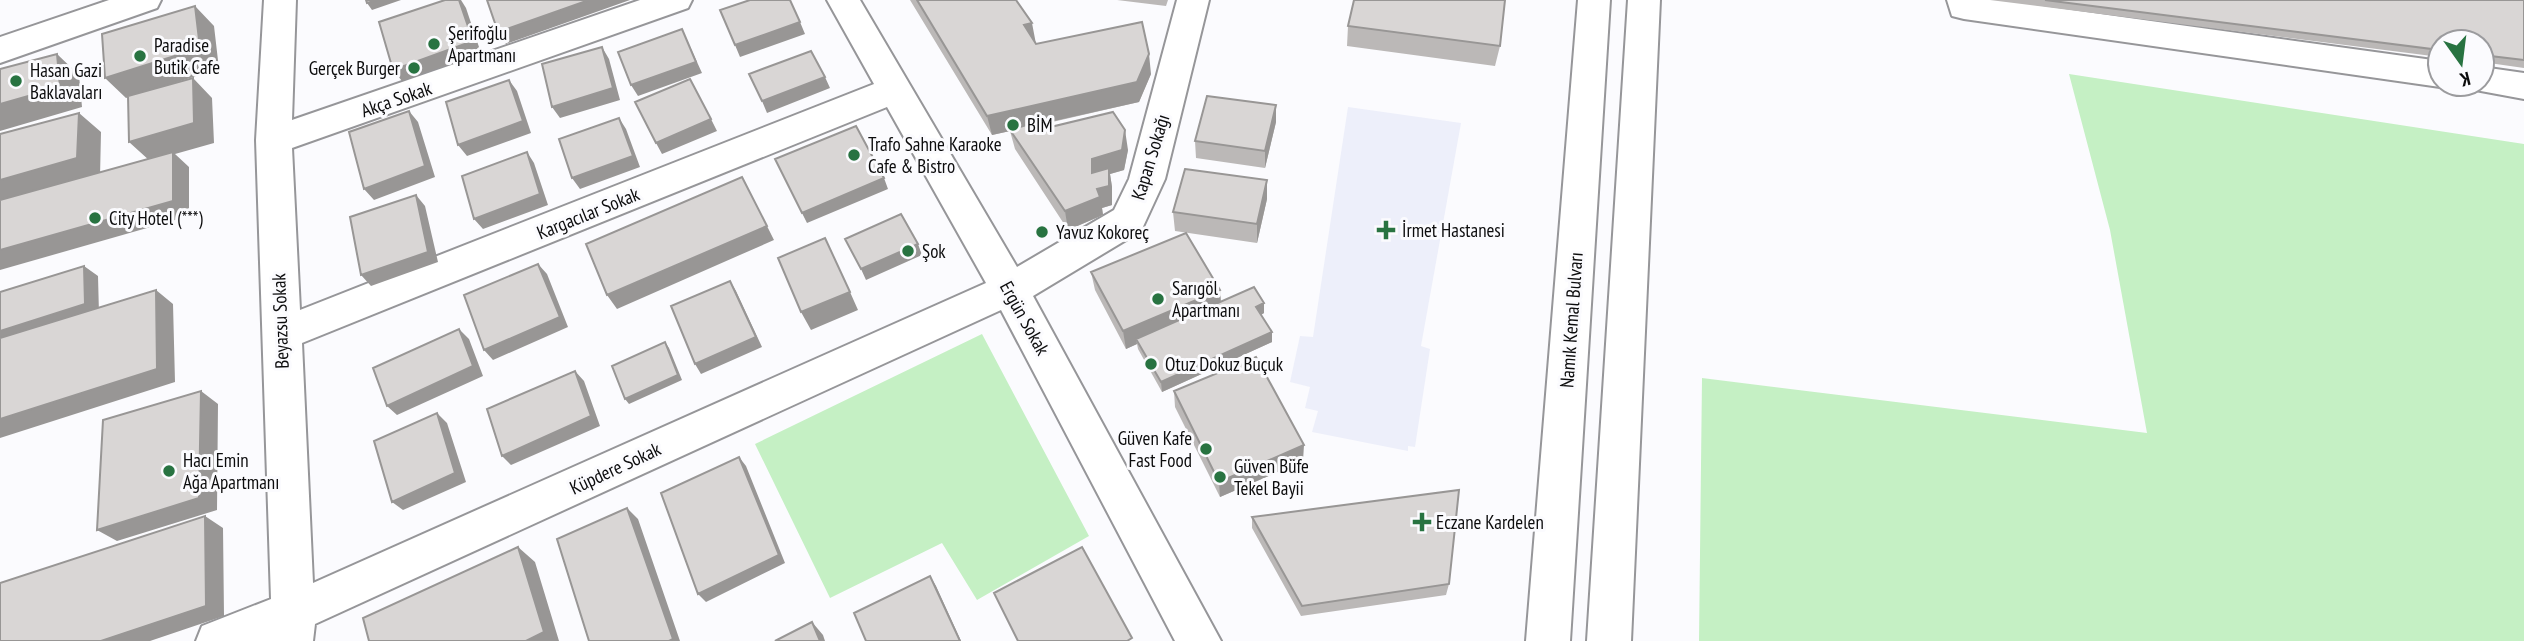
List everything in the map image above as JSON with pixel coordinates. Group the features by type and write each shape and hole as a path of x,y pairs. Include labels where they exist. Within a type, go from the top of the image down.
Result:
{"street":[{"path":"0,28 82,0"},
{"path":"0,50 145,0"},
{"name":"Beyazsu Sokak","path":"280,0 274,140 294,627"},
{"name":"Akça Sokak","path":"274,140 676,0"},
{"name":"Ergün Sokak","path":"843,0 1010,290 1199,641"},
{"name":"Kapan Sokağı","path":"1010,290 1128,220 1147,179 1193,0"},
{"name":"Namık Kemal Bulvarı","path":"1548,641 1594,0"},
{"path":"1609,641 1644,0"},
{"path":"1963,0 1964,7 2426,72"},
{"path":"2496,82 2524,86"},
{"name":"Kargacılar Sokak","path":"280,335 895,90"},
{"name":"Küpdere Sokak","path":"218,641 294,627 963,308 1010,290"}],"shaded area":[{"name":"İrmet Hastanesi","path":"1348,107 1461,123 1421,346 1430,349 1415,447 1408,446 1408,451 1312,432 1318,411 1305,408 1310,387 1290,382 1300,336 1313,337"}],"green space":[{"path":"2069,74 2524,144 2524,641 1699,641 1702,378 2147,433 2110,230"},
{"path":"982,334 1089,536 977,600 942,543 830,598 755,444"}],"building":[{"name":"Şerifoğlu Apartmanı","path":"445,0 459,0 473,41 393,70 379,22"},
{"path":"487,0 589,0 498,32"},
{"path":"750,0 790,0 800,22 735,45 720,10"},
{"path":"917,0 1016,0 1032,23 1024,25 1036,44 1142,22 1149,54 1137,82 987,116"},
{"path":"1354,0 1505,0 1500,46 1348,26"},
{"path":"2045,0 2524,0 2524,60 2496,57 2496,28 2426,28 2426,48"},
{"path":"195,6 200,48 105,78 102,34"},
{"path":"682,29 696,62 631,85 618,52"},
{"path":"602,47 613,88 552,107 542,64"},
{"path":"811,51 825,77 762,101 749,74"},
{"path":"57,54 60,87 0,104 0,69"},
{"path":"193,78 194,123 129,142 128,96"},
{"path":"690,79 711,119 656,143 635,102"},
{"path":"509,80 523,121 458,145 446,102"},
{"path":"1207,96 1276,105 1265,151 1195,141"},
{"path":"409,111 425,166 364,189 349,132"},
{"path":"1113,112 1125,130 1122,150 1092,159 1092,173 1109,168 1109,186 1097,189 1100,197 1065,211 1010,130 1033,123 1038,130"},
{"path":"79,113 77,158 0,180 0,134"},
{"path":"619,118 633,156 572,178 559,139"},
{"path":"856,126 884,178 802,213 775,159"},
{"path":"173,152 173,201 0,250 0,200"},
{"path":"527,152 540,194 474,219 462,176"},
{"path":"1185,169 1267,180 1257,224 1173,212"},
{"path":"742,177 767,226 607,295 586,244"},
{"path":"416,195 428,252 361,275 350,217"},
{"path":"901,214 918,244 861,269 845,239"},
{"name":"Sarıgöl Apartmanı","path":"1186,233 1220,290 1123,331 1091,272"},
{"path":"825,238 850,292 801,312 778,258"},
{"path":"538,264 560,317 484,350 464,295"},
{"path":"84,266 85,304 0,331 0,292"},
{"path":"730,281 756,337 695,364 671,306"},
{"path":"1254,287 1264,303 1256,307 1272,332 1161,382 1136,339"},
{"path":"156,290 157,369 0,419 0,338"},
{"path":"459,329 473,366 387,406 373,368"},
{"path":"665,342 678,375 625,399 612,366"},
{"path":"1256,357 1304,445 1219,482 1174,391"},
{"path":"575,371 591,416 502,456 487,409"},
{"name":"Hacı Emin Ağa Apartmanı","path":"201,391 199,498 97,530 103,420"},
{"path":"437,413 455,473 392,502 374,441"},
{"path":"739,457 779,555 698,594 661,493"},
{"path":"1459,490 1449,584 1302,606 1252,517"},
{"path":"627,508 673,639 669,641 589,641 557,539"},
{"path":"205,516 206,606 101,641 0,641 0,583"},
{"path":"518,547 544,632 526,641 369,641 363,618"},
{"path":"1082,547 1132,638 1127,641 1018,641 994,593"},
{"path":"930,576 960,641 866,641 854,613"},
{"path":"812,622 820,641 775,641"}],"place":[{"name":"Şerifoğlu Apartmanı","path":"434,44"},
{"name":"Paradise Butik Cafe","path":"140,56"},
{"name":"Gerçek Burger","path":"414,68"},
{"name":"Hasan Gazi Baklavaları","path":"16,81"},
{"name":"BİM","path":"1013,125"},
{"name":"Trafo Sahne Karaoke Cafe & Bistro","path":"854,155"},
{"name":"City Hotel (***)","path":"95,218"},
{"name":"İrmet Hastanesi","path":"1386,230"},
{"name":"Yavuz Kokoreç","path":"1042,232"},
{"name":"Şok","path":"908,251"},
{"name":"Sarıgöl Apartmanı","path":"1158,299"},
{"name":"Otuz Dokuz Buçuk","path":"1151,364"},
{"name":"Güven Kafe Fast Food","path":"1206,449"},
{"name":"Hacı Emin Ağa Apartmanı","path":"169,471"},
{"name":"Güven Büfe Tekel Bayii","path":"1220,477"},
{"name":"Eczane Kardelen","path":"1422,522"}]}
